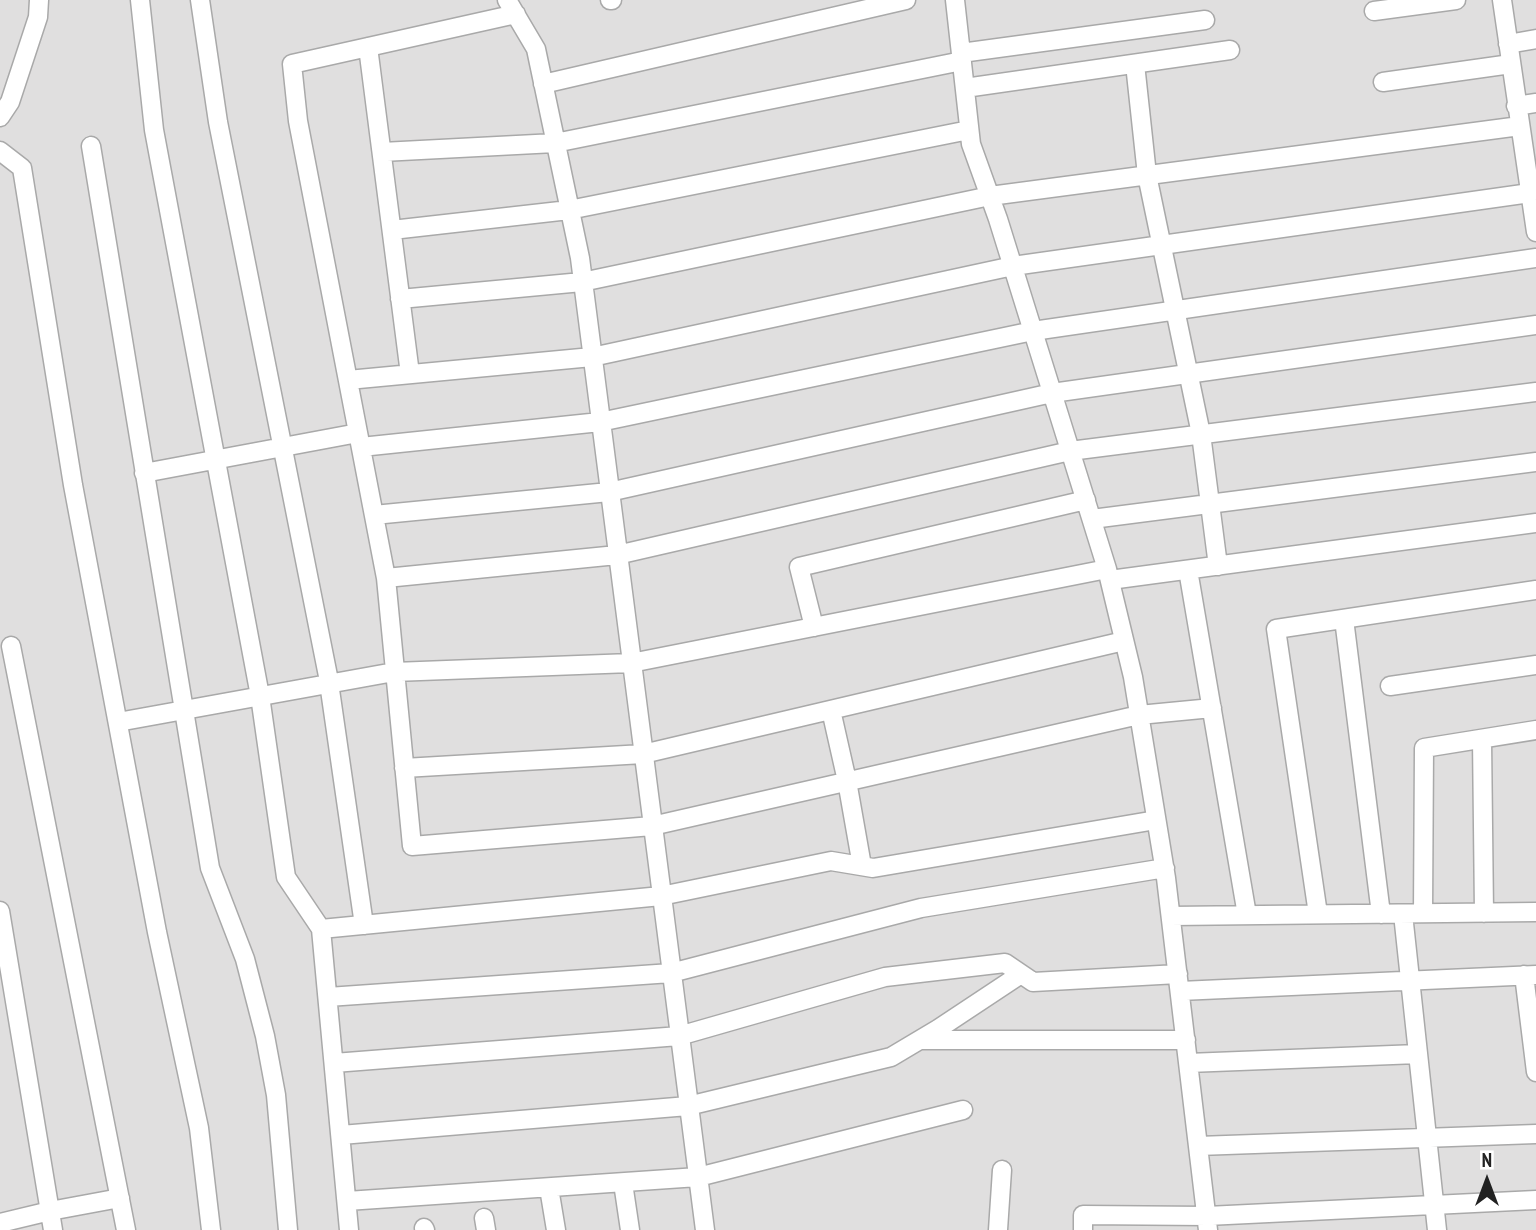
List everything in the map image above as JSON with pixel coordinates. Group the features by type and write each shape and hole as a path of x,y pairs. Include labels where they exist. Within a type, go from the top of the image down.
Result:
{"street":[{"path":"0,117 10,102 38,17 39,0"},
{"path":"140,0 154,130 260,696 286,877 321,929 349,1230"},
{"path":"200,0 218,122 329,684 364,925"},
{"path":"543,84 906,0"},
{"path":"955,0 971,144 1013,266 1092,519 1109,575 1124,641 1165,869 1208,1223"},
{"path":"1374,11 1456,0"},
{"path":"1502,0 1520,126 1532,172 1530,193 1536,232"},
{"path":"705,1230 688,1106 652,826 643,754 617,555 592,357 582,282 536,49 511,7 368,47 292,64 298,121 386,578 412,846 652,826 1139,715 1212,708"},
{"path":"382,152 555,143 961,57 1205,20"},
{"path":"1508,44 1536,40"},
{"path":"368,47 410,374"},
{"path":"965,88 1230,50"},
{"path":"1135,64 1147,175 1201,434 1218,566"},
{"path":"1383,82 1511,64"},
{"path":"1517,106 1536,103"},
{"path":"400,299 582,282 990,196 1520,126"},
{"path":"392,230 569,210 970,130"},
{"path":"90,146 210,868 245,959 265,1037 276,1095 288,1230"},
{"path":"0,151 22,168 73,485 157,932 199,1128 211,1230"},
{"path":"348,380 592,357 1013,266 1530,193"},
{"path":"144,472 282,447 600,422 1033,331 1536,258"},
{"path":"374,515 609,492 1052,393 1536,325"},
{"path":"386,578 617,555 1070,451 1536,392"},
{"path":"1092,519 1536,462"},
{"path":"814,627 799,567 1086,500"},
{"path":"118,722 394,672 631,663 814,627 1109,575 1188,570 1536,523"},
{"path":"1188,570 1247,915"},
{"path":"1318,914 1276,629 1536,590"},
{"path":"1344,619 1381,914"},
{"path":"404,768 643,754 1124,641"},
{"path":"11,646 126,1230"},
{"path":"1390,686 1536,665"},
{"path":"831,710 862,866"},
{"path":"1423,913 1424,748 1536,730"},
{"path":"1482,739 1484,913"},
{"path":"321,929 661,896 831,861 873,869 1156,820"},
{"path":"328,997 671,973 921,908 1165,869"},
{"path":"0,911 53,1230"},
{"path":"1171,916 1536,912"},
{"path":"1402,914 1437,1230"},
{"path":"334,1063 679,1036 885,977 1005,963 1033,982 1410,981 1530,975 1536,1067"},
{"path":"341,1135 688,1106 891,1057 1021,974"},
{"path":"920,1040 1185,1040"},
{"path":"1188,1063 1418,1054"},
{"path":"347,1201 698,1177 963,1110"},
{"path":"1198,1146 1536,1134"},
{"path":"998,1230 1002,1170"},
{"path":"623,1183 630,1230"},
{"path":"549,1188 556,1230"},
{"path":"0,1223 120,1198"},
{"path":"1083,1230 1083,1215 1208,1223 1434,1205 1536,1200"}],"shaded area":[{"path":"0,0 1536,0 1536,1230 0,1230"}]}
